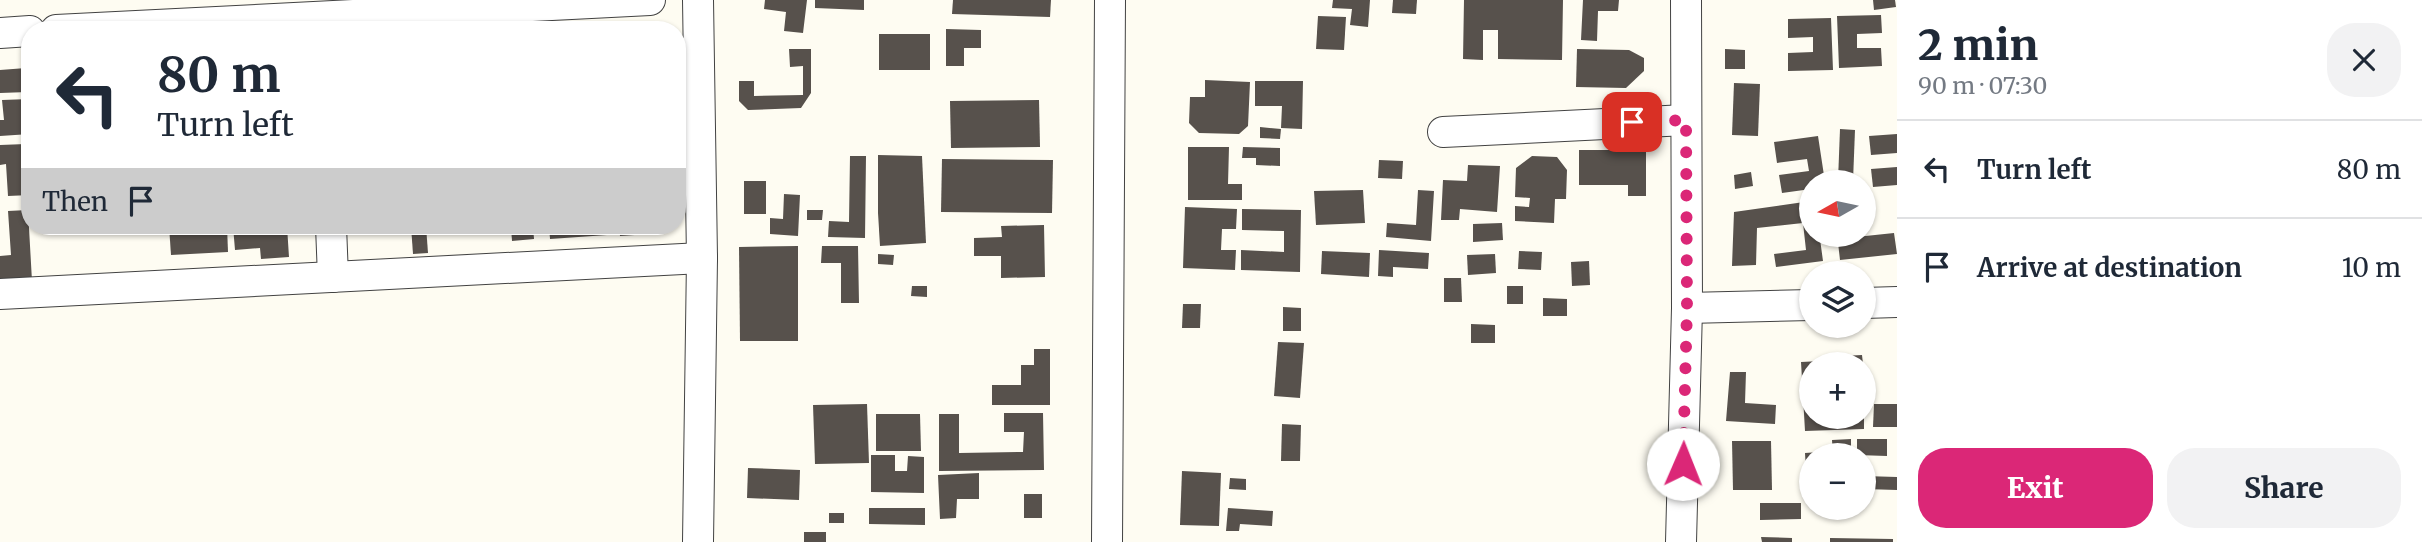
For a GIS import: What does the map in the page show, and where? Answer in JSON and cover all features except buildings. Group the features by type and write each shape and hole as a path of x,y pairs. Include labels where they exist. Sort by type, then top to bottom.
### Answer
{"street":[{"path":"353,21 650,0"},
{"path":"698,0 702,258 698,542"},
{"path":"1107,542 1110,0"},
{"path":"1681,542 1687,308 1686,0"},
{"path":"0,33 21,32"},
{"path":"1443,132 1686,120"},
{"path":"331,235 333,277"},
{"path":"0,294 702,258"},
{"path":"1876,303 1897,302"},
{"path":"1687,308 1799,304"}],"route":[{"path":"1632,122 1686,120 1687,308 1683,464"}]}
